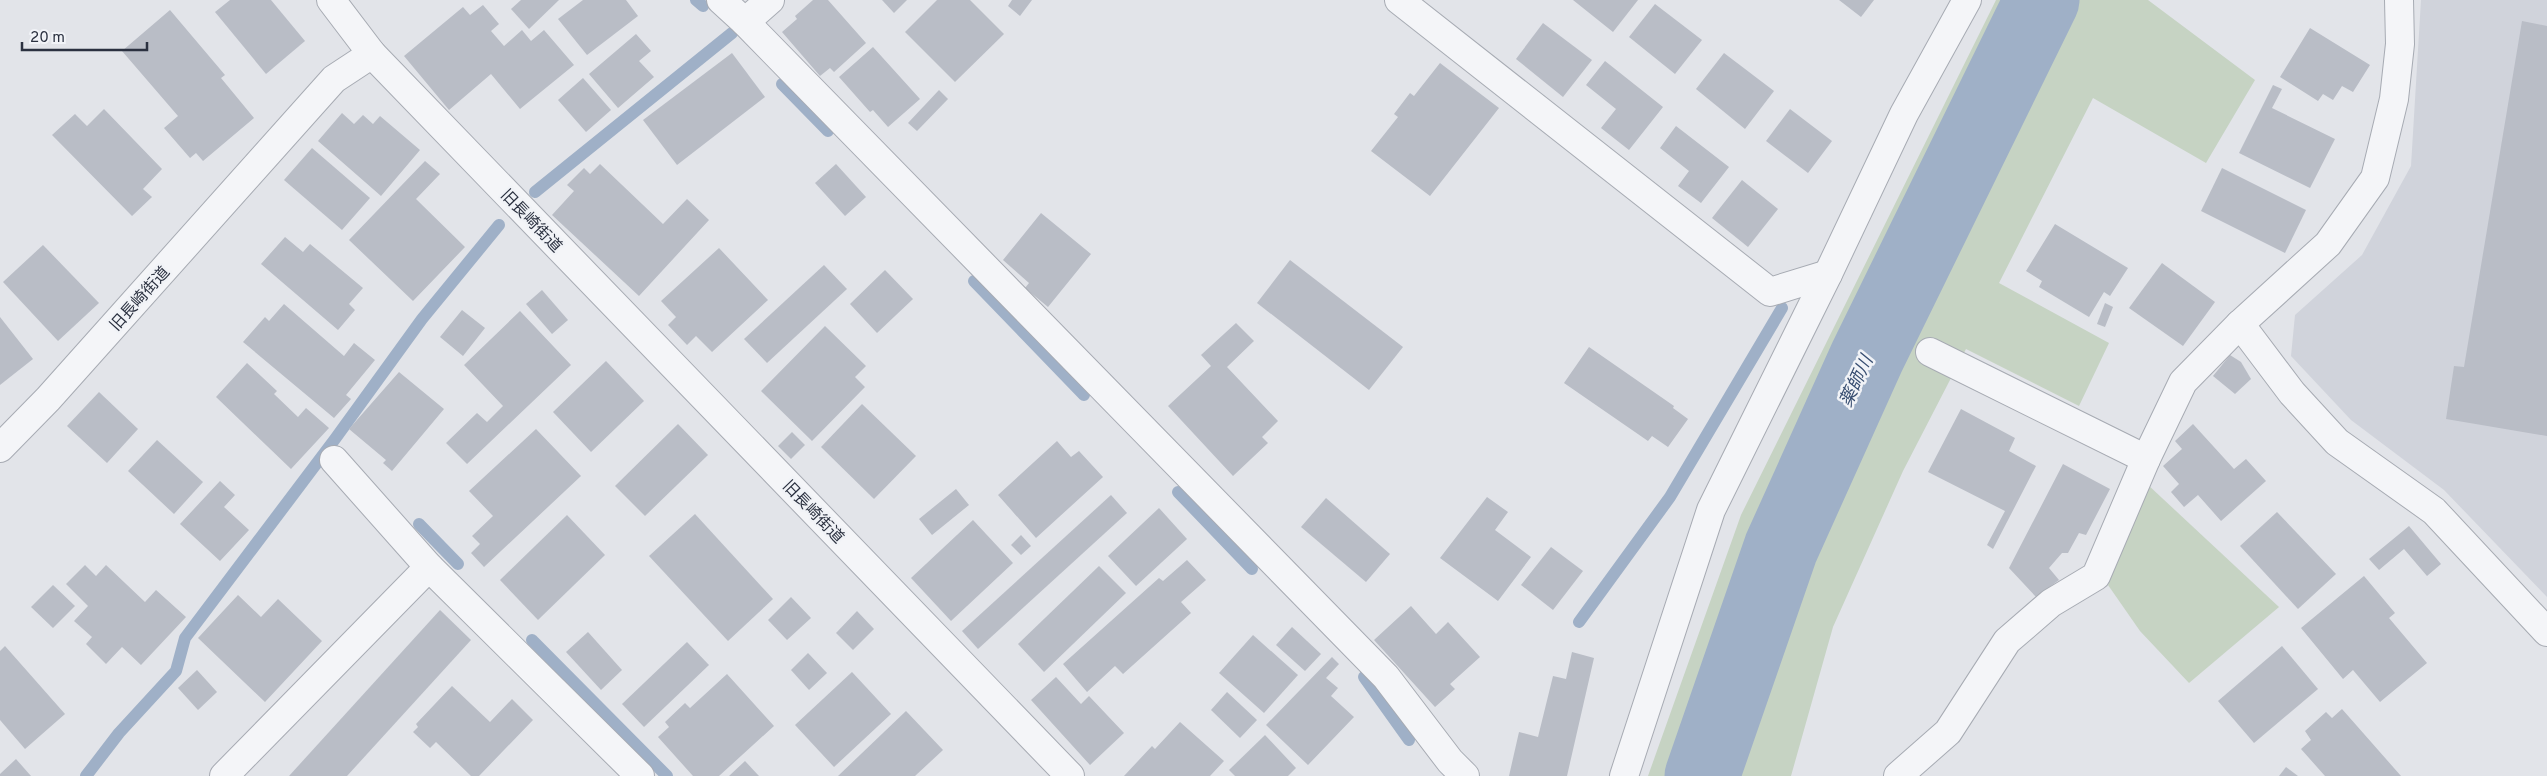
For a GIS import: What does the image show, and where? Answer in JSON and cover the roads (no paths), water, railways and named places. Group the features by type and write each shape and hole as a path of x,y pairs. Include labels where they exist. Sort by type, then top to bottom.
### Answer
{"street":[{"path":"331,0 372,54"},
{"path":"721,0 745,22 1386,677 1450,761 1465,776"},
{"path":"745,22 770,0"},
{"path":"1400,0 1770,292 1828,274"},
{"path":"1624,776 1711,510 1828,274 1904,114 1967,0"},
{"path":"1898,776 1948,732 2007,641 2051,603 2096,576 2146,459 2183,382 2240,324 2328,244 2375,178 2394,99 2400,44 2399,0"},
{"name":"旧長崎街道","path":"0,448 48,399 334,79 372,54 1070,776"},
{"path":"2240,324 2292,393 2337,442 2434,511 2547,632"},
{"path":"1930,352 2146,459"},
{"path":"334,460 429,567 640,776"},
{"path":"224,776 429,567"}],"waterway":[{"path":"696,0 703,6"},
{"name":"薬師川","path":"1702,776 1781,548 1867,357 2042,0"},
{"path":"535,192 732,33"},
{"path":"782,84 828,131"},
{"path":"86,776 119,733 176,671 185,638 335,439 422,319 499,225"},
{"path":"974,281 1084,395"},
{"path":"1579,622 1670,497 1782,308"},
{"path":"1178,492 1252,569"},
{"path":"419,524 458,564"},
{"path":"532,640 667,776"},
{"path":"1364,677 1409,740"}]}
